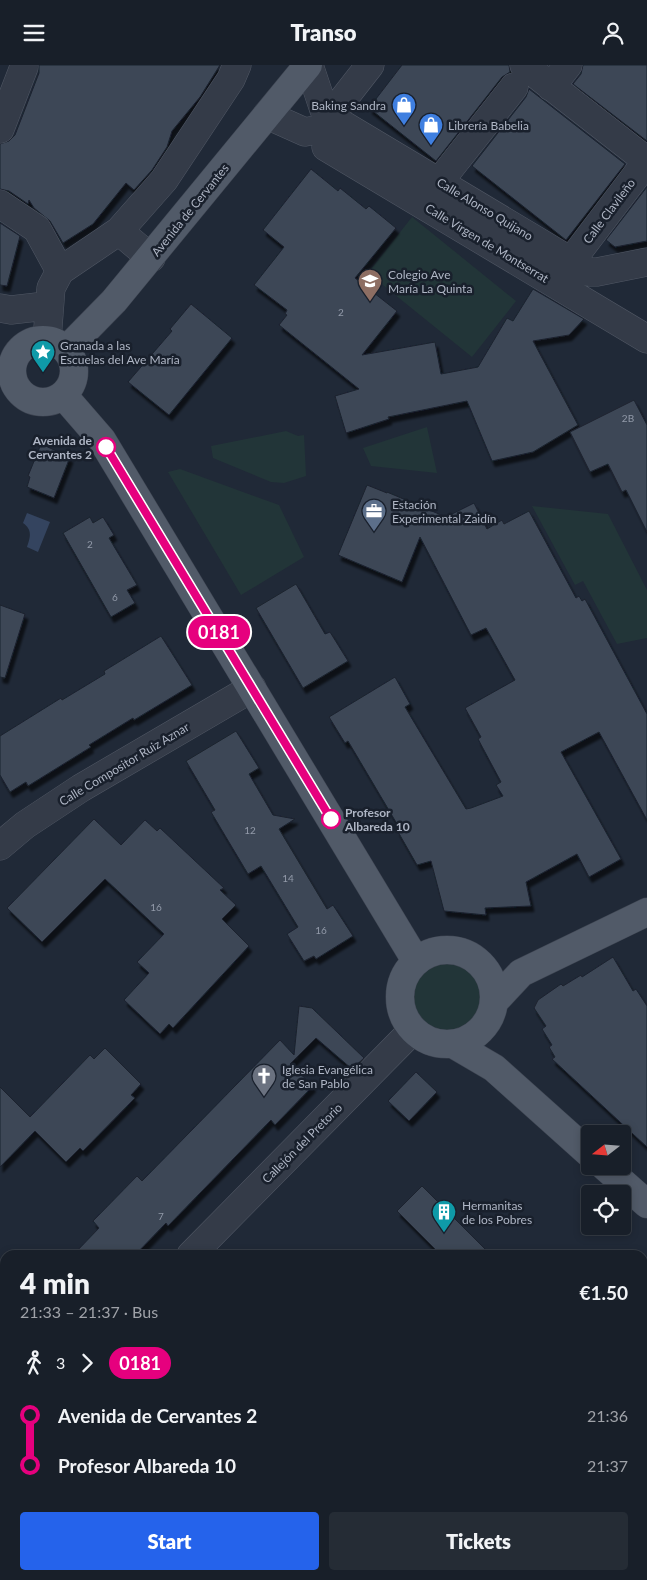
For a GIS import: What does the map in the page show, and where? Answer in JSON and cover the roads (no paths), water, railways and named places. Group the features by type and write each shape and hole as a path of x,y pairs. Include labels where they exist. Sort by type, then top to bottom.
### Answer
{"main road":[{"name":"Avenida de Cervantes","path":"57,345 114,301 308,65"},
{"path":"30,343 57,345 71,357 74,373 73,381 63,395 49,402 41,403 25,397 18,390 6,370 23,347 30,343"},
{"path":"63,395 102,440 416,961"},
{"path":"494,1068 498,1035 492,1009 492,985 483,967 474,959 462,953 446,950 433,952 416,961 403,980 400,994 406,1020 413,1030 424,1038 438,1044 452,1044 468,1040 483,1028 492,1009 521,973 647,912"},
{"path":"483,967 521,973"},
{"path":"452,1044 494,1068 581,1146"},
{"path":"614,1175 647,1204"}],"street":[{"path":"57,345 51,288 60,271 119,231 164,181 231,79 237,65"},
{"path":"308,65 324,110 330,117"},
{"path":"267,115 305,132 320,129 370,65"},
{"path":"551,87 568,65"},
{"path":"0,129 24,67"},
{"path":"439,182 519,76 551,87 647,161"},
{"name":"Calle Alonso Quijano","path":"330,117 589,272 647,262"},
{"name":"Calle Virgen de Montserrat","path":"326,147 647,339"},
{"name":"Calle Clavileño","path":"571,261 647,161"},
{"path":"0,204 37,229 60,271"},
{"path":"119,231 151,258"},
{"path":"0,308 11,310 37,307"},
{"name":"Calle Compositor Ruiz Aznar","path":"0,845 25,825 81,787 252,688"},
{"name":"Callejón del Pretorio","path":"196,1250 413,1030"}],"water":[{"path":"27,513 50,522 38,552 27,547 30,537 29,531 23,523"}],"place":[{"name":"Baking Sandra","path":"404,126"},
{"name":"Librería Babelia","path":"431,146"},
{"name":"Colegio Ave María La Quinta","path":"370,302"},
{"name":"Granada a las Escuelas del Ave María","path":"43,373"},
{"name":"Avenida de Cervantes 2","path":"106,447"},
{"name":"Estación Experimental Zaidín","path":"374,532"},
{"name":"Profesor Albareda 10","path":"331,819"},
{"name":"Iglesia Evangélica de San Pablo","path":"264,1097"},
{"name":"Hermanitas de los Pobres","path":"444,1233"}]}
